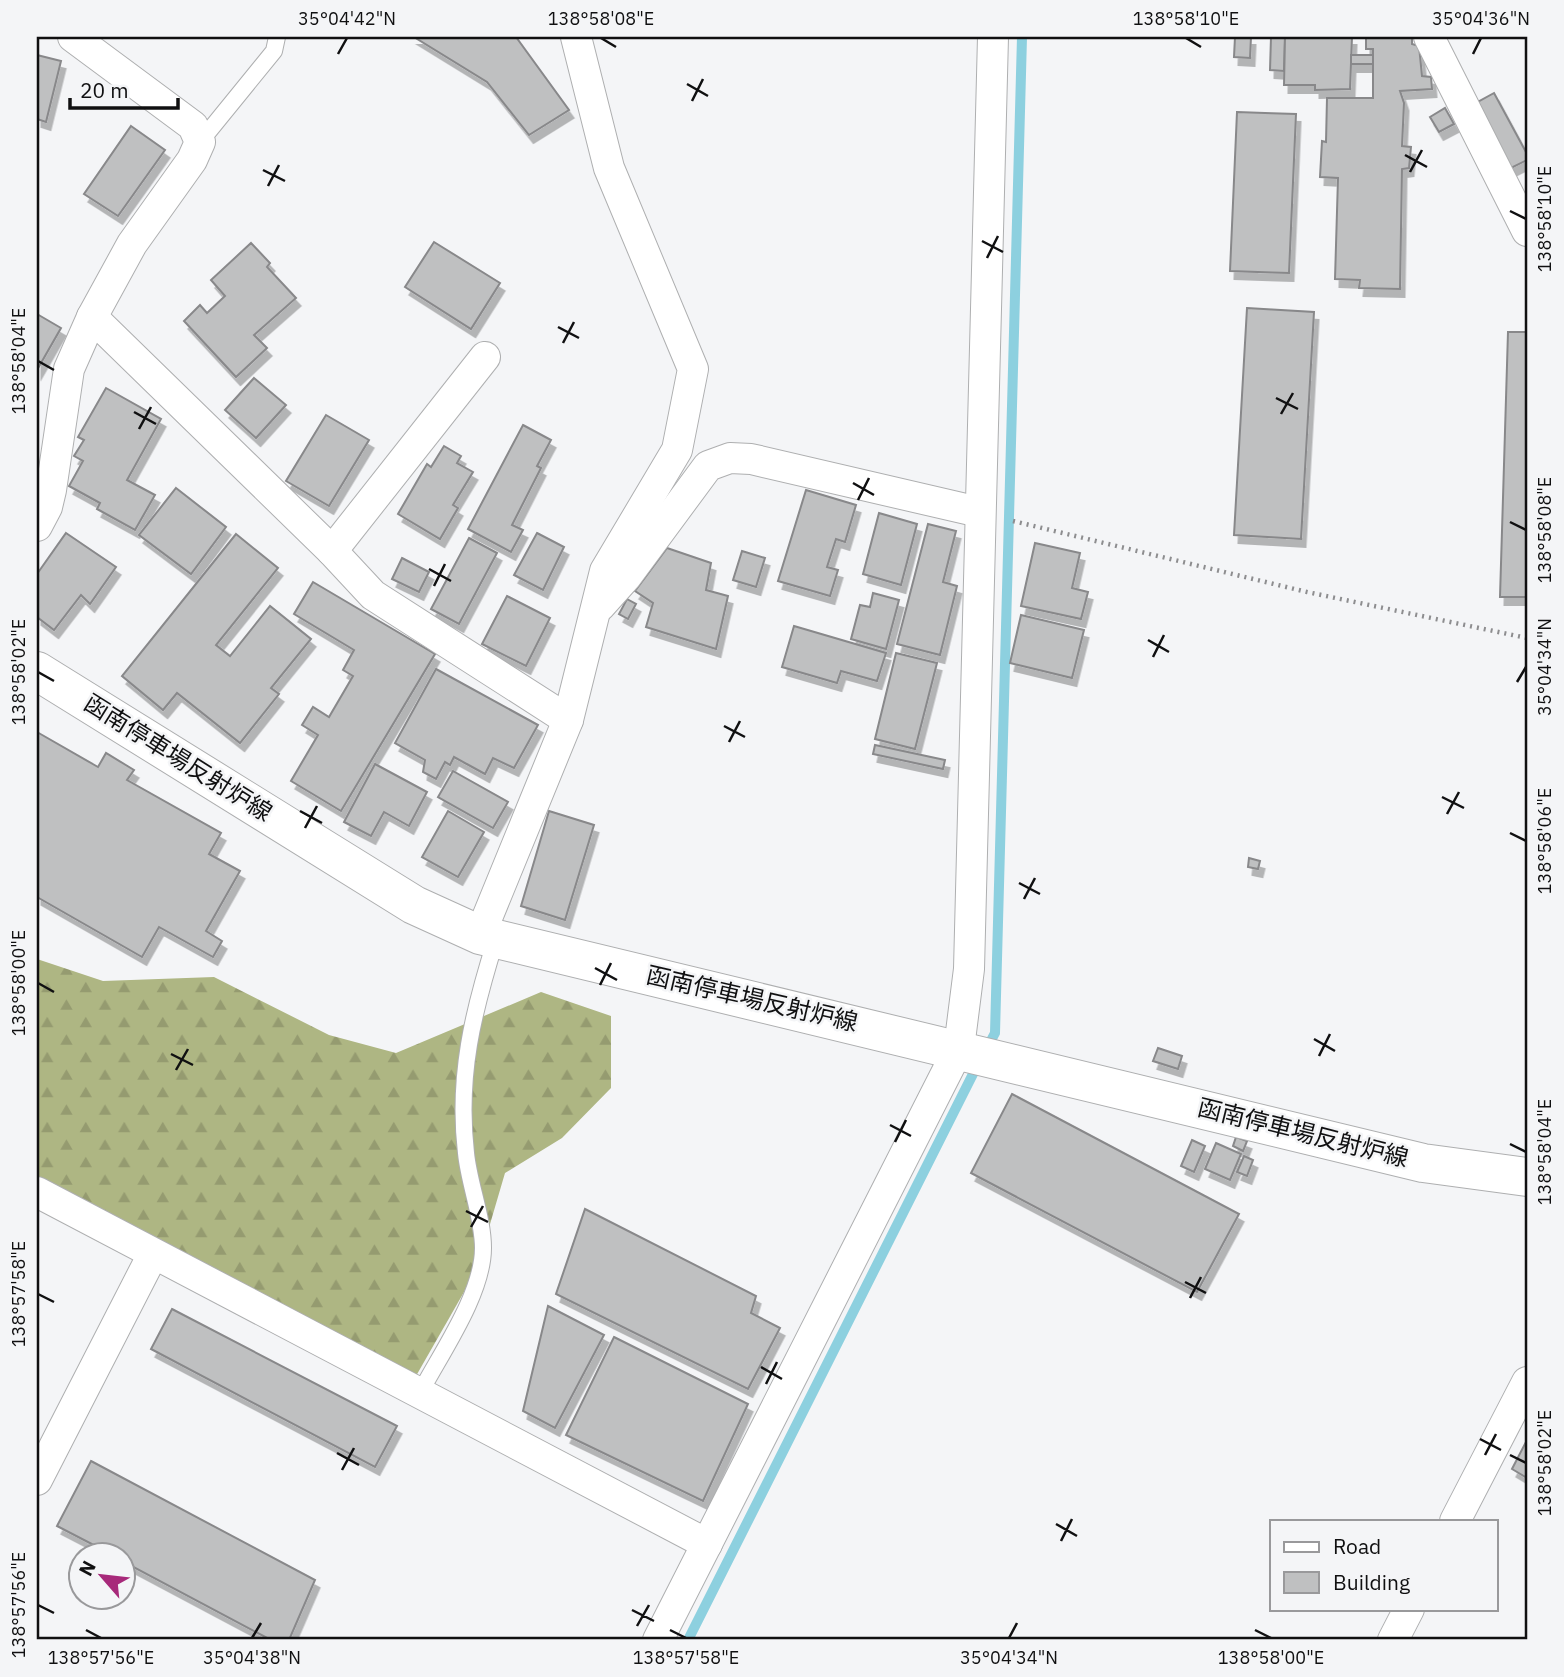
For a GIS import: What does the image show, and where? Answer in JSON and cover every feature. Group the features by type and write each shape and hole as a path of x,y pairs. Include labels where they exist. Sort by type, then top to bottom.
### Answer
{"main road":[{"name":"函南停車場反射炉線","path":"37,671 414,905 488,937 974,1052 1423,1163 1527,1177"}],"street":[{"path":"37,526 47,508 51,489 69,369 92,317 132,244 192,160 200,142 193,125 73,37"},
{"path":"488,937 568,720 605,571 677,450 693,369 609,168 576,37"},
{"path":"658,1640 707,1544 974,1052 970,969 979,512 993,37"},
{"path":"1429,37 1527,231"},
{"path":"92,317 332,551 373,595 568,720"},
{"path":"332,551 485,357"},
{"path":"597,610 626,577 708,466 730,458 751,459 979,512"},
{"path":"37,1192 707,1544"},
{"path":"37,1480 153,1254"},
{"path":"1456,1520 1527,1382"},
{"path":"1393,1640 1408,1610"}],"lane":[{"path":"200,142 274,51 277,37"},
{"path":"420,1393 475,1289 483,1248 466,1154 465,1061 488,937"}],"path":[{"path":"979,512 1205,569 1527,638"}],"green space":[{"path":"37,959 103,981 214,977 329,1035 396,1053 541,992 611,1016 611,1088 562,1138 505,1173 483,1248 464,1292 416,1376 37,1196"}],"building":[{"path":"414,37 516,37 569,110 529,135 487,82"},
{"path":"1235,37 1251,37 1250,58 1234,57"},
{"path":"1271,37 1285,37 1284,71 1270,70"},
{"path":"1285,37 1352,37 1350,89 1315,90 1315,85 1284,85"},
{"path":"1366,37 1412,37 1412,44 1419,46 1422,76 1431,77 1432,89 1400,91 1404,103 1402,146 1411,147 1409,168 1402,169 1400,289 1359,288 1360,280 1335,279 1338,178 1320,177 1322,141 1326,142 1327,98 1373,98 1373,49 1366,49"},
{"path":"37,55 61,61 46,122 37,119"},
{"path":"1351,55 1373,55 1373,64 1351,64"},
{"path":"1494,93 1527,154 1527,160 1511,168 1476,103"},
{"path":"1445,108 1454,124 1439,132 1430,117"},
{"path":"1237,112 1296,114 1289,273 1230,271"},
{"path":"131,126 165,150 118,216 84,194"},
{"path":"434,242 500,283 471,329 405,287"},
{"path":"251,243 270,263 267,267 296,298 254,335 267,348 236,377 184,321 200,305 207,313 225,296 211,280"},
{"path":"1247,308 1314,312 1301,539 1234,535"},
{"path":"37,314 61,328 37,370"},
{"path":"1508,332 1527,332 1527,597 1500,597"},
{"path":"254,378 286,405 256,438 225,410"},
{"path":"106,388 161,419 127,480 155,495 135,530 97,509 100,503 69,486 83,461 74,456 84,440 78,437"},
{"path":"326,415 369,440 329,506 286,481"},
{"path":"523,425 551,440 537,466 541,468 512,525 523,530 511,552 468,529"},
{"path":"444,446 461,456 457,463 473,472 453,505 458,508 440,539 398,514 427,464 431,467"},
{"path":"176,488 226,527 191,574 139,535"},
{"path":"806,490 856,505 845,542 836,539 827,567 838,570 830,596 778,581"},
{"path":"879,513 917,524 901,585 863,574"},
{"path":"928,524 956,531 943,582 957,586 940,655 897,644"},
{"path":"66,533 116,567 90,604 81,595 54,630 37,617 37,574"},
{"path":"537,533 564,547 543,590 514,575"},
{"path":"236,534 278,568 216,645 230,656 270,606 311,639 271,688 279,694 240,743 177,693 163,710 122,676"},
{"path":"469,538 497,553 459,624 431,609"},
{"path":"1035,543 1080,553 1072,588 1088,592 1081,619 1021,606"},
{"path":"667,548 711,563 706,590 728,596 716,649 646,627 653,603 635,591"},
{"path":"742,551 765,558 756,587 733,580"},
{"path":"402,558 429,572 419,592 392,579"},
{"path":"313,582 435,654 341,811 291,781 318,735 302,725 313,707 329,717 353,676 343,670 354,650 294,614"},
{"path":"873,593 899,600 886,649 851,639 860,605 870,607"},
{"path":"507,596 550,618 526,666 482,644"},
{"path":"627,599 636,604 628,619 619,614"},
{"path":"1021,615 1084,630 1072,678 1010,663"},
{"path":"794,626 886,653 877,681 841,671 837,683 782,667"},
{"path":"896,653 937,663 915,749 875,739"},
{"path":"436,669 538,725 514,768 493,758 485,774 454,757 450,765 445,762 436,779 423,772 425,760 395,743"},
{"path":"37,732 98,767 106,753 134,770 127,780 221,833 209,854 240,871 206,931 222,941 213,957 159,927 142,957 37,897"},
{"path":"875,745 945,760 943,769 873,754"},
{"path":"375,764 427,792 409,826 384,812 371,836 344,822"},
{"path":"453,771 508,802 493,828 438,797"},
{"path":"448,811 484,832 458,877 422,857"},
{"path":"549,811 594,825 565,920 521,906"},
{"path":"1249,858 1260,861 1258,869 1248,867"},
{"path":"1158,1048 1182,1056 1178,1069 1153,1061"},
{"path":"1012,1094 1239,1214 1197,1292 971,1173"},
{"path":"1236,1137 1247,1141 1243,1151 1233,1146"},
{"path":"1192,1140 1205,1146 1194,1172 1181,1166"},
{"path":"1216,1143 1241,1154 1230,1180 1205,1169"},
{"path":"1244,1156 1253,1160 1247,1176 1237,1172"},
{"path":"585,1209 756,1296 751,1313 780,1328 748,1389 556,1294"},
{"path":"548,1306 604,1335 555,1428 523,1411"},
{"path":"172,1309 397,1426 375,1467 151,1349"},
{"path":"614,1337 748,1404 703,1501 566,1435"},
{"path":"1527,1440 1527,1478 1512,1469"},
{"path":"91,1461 315,1580 289,1640 271,1640 136,1568 136,1540 84,1540 57,1526"}],"waterway":[{"path":"986,1050 995,1033 1022,37"},
{"path":"688,1640 978,1064"}]}
